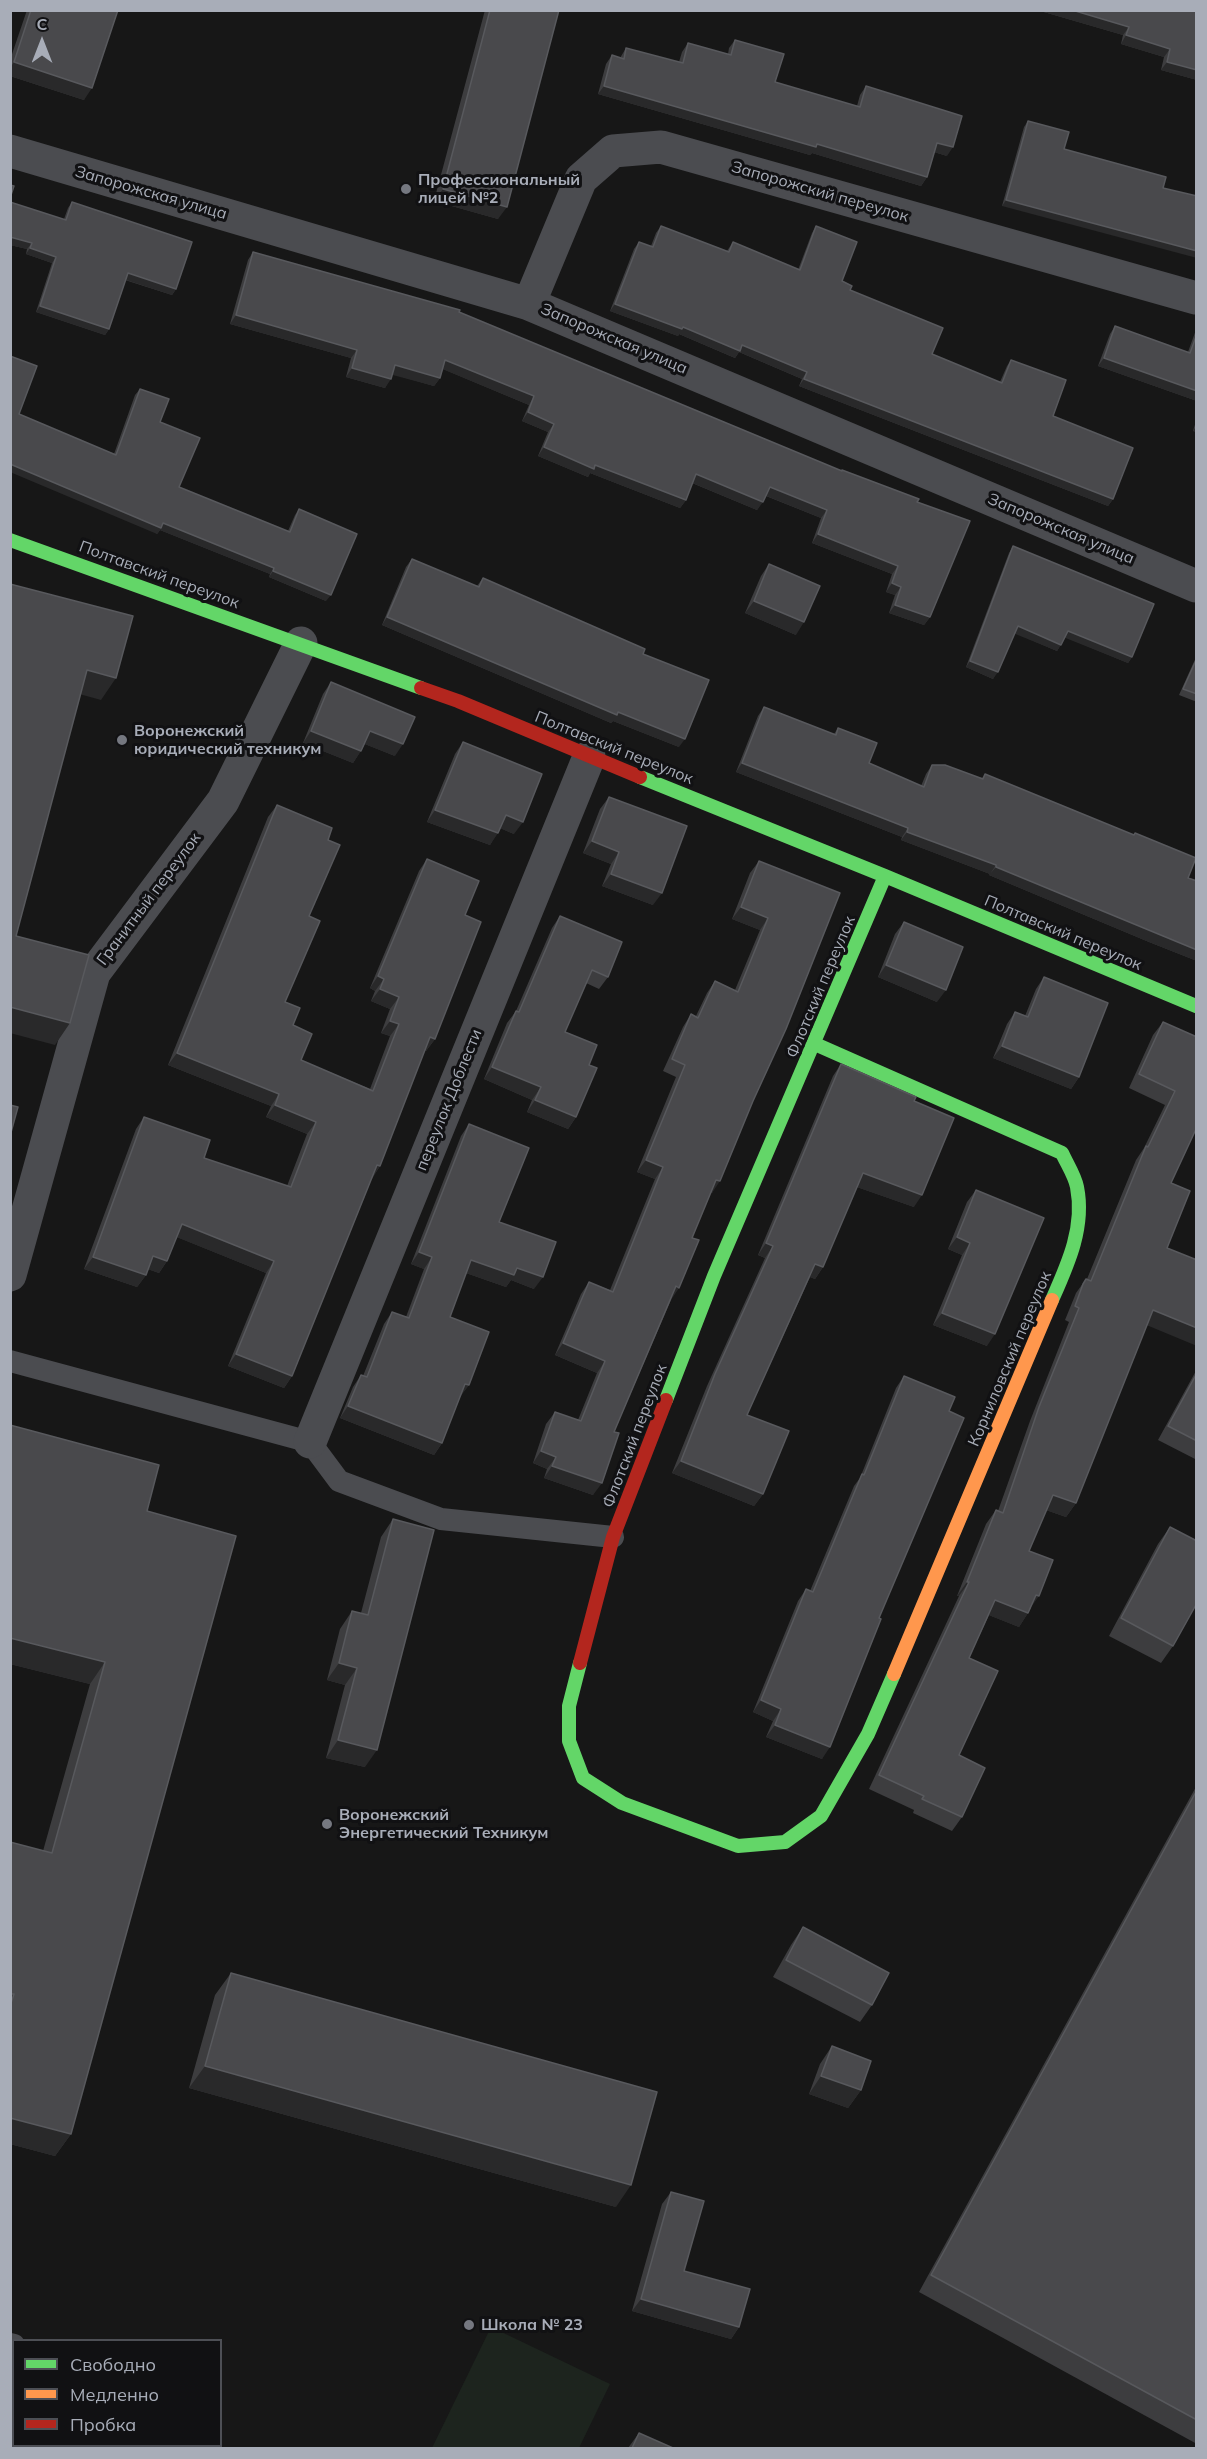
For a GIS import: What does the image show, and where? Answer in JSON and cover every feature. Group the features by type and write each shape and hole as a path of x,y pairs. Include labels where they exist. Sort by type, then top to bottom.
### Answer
{"street":[{"name":"Запорожский переулок","path":"529,304 580,179 613,151 661,147 1197,298"},
{"name":"Запорожская улица","path":"10,151 529,304 1197,586"},
{"name":"Полтавский переулок","path":"10,540 458,701 1197,1006"},
{"name":"Гранитный переулок","path":"10,1275 94,973 223,801 301,643"},
{"name":"переулок Доблести","path":"310,1442 589,757"},
{"name":"Флотский переулок","path":"821,1816 785,1842 738,1846 622,1803 583,1778 569,1741 569,1706 613,1537 714,1276 885,876"},
{"name":"Корниловский переулок","path":"815,1044 1062,1153 1077,1186 1079,1223 1069,1261 872,1723 821,1816"}],"lane":[{"path":"10,1361 310,1442 339,1481 441,1519 613,1537"}],"shaded area":[{"path":"491,2327 610,2384 579,2448 432,2448"}],"building":[{"path":"31,10 118,10 92,88 14,62"},
{"path":"490,10 559,10 507,207 443,189"},
{"path":"1072,10 1197,10 1197,70 1167,62 1170,49 1126,35 1129,27"},
{"path":"735,40 784,54 775,82 860,107 866,86 962,116 953,147 937,143 927,177 817,144 816,147 604,86 612,55 624,59 626,48 683,63 688,43 731,55"},
{"path":"1028,121 1069,132 1064,149 1166,177 1163,188 1197,196 1197,251 1006,200"},
{"path":"10,185 14,186 10,198"},
{"path":"10,202 66,220 72,202 192,242 176,289 128,273 109,329 40,306 56,257 30,248 32,243 10,237"},
{"path":"661,226 729,252 733,242 800,270 816,226 857,242 842,281 852,286 850,290 943,328 932,354 1002,383 1011,360 1066,380 1053,416 1133,448 1113,499 804,379 807,372 742,345 740,351 683,327 682,329 615,304 639,242 653,247"},
{"path":"253,252 460,310 459,312 842,471 919,499 917,502 970,521 930,617 895,605 901,587 892,583 898,566 818,534 827,510 770,487 763,502 696,474 686,500 595,465 594,469 544,447 554,424 528,412 534,396 445,360 440,378 395,365 391,379 352,368 357,350 236,315"},
{"path":"1115,326 1190,353 1197,334 1197,391 1104,358"},
{"path":"10,356 37,366 19,414 116,455 140,389 169,399 160,422 200,438 179,487 290,532 299,509 357,534 331,595 273,571 274,568 163,523 161,528 10,464"},
{"path":"1013,546 1154,604 1132,657 1068,631 1061,645 1018,626 998,672 970,661"},
{"path":"412,559 479,587 483,578 645,649 643,654 709,680 685,739 618,712 617,715 387,617"},
{"path":"769,564 820,586 804,622 754,601"},
{"path":"10,584 133,616 116,678 87,670 16,936 89,955 70,1023 10,1007"},
{"path":"1197,658 1197,694 1183,689"},
{"path":"331,682 415,717 403,744 370,731 361,751 311,731"},
{"path":"764,707 836,735 838,728 877,743 869,763 924,787 932,765 945,765 983,779 985,774 1196,858 1188,878 1197,881 1197,950 996,867 996,865 907,832 908,828 742,763"},
{"path":"463,742 542,774 523,822 506,815 498,833 435,810"},
{"path":"609,797 687,826 662,893 611,874 619,852 592,841"},
{"path":"277,805 332,828 328,840 340,845 309,916 320,921 285,1002 300,1008 293,1025 312,1034 301,1060 373,1091 399,1024 390,1021 399,997 380,989 384,979 378,976 427,859 479,881 465,915 481,922 435,1039 430,1037 380,1166 377,1165 292,1376 236,1354 274,1261 182,1224 167,1261 153,1256 146,1275 93,1257 144,1117 210,1140 204,1158 291,1187 316,1122 275,1105 279,1094 177,1053"},
{"path":"759,861 840,893 786,1029 720,1181 716,1180 692,1238 699,1240 679,1288 676,1286 614,1432 619,1433 602,1483 552,1466 556,1457 541,1451 555,1412 581,1421 605,1361 563,1343 589,1282 613,1292 663,1167 646,1160 685,1065 672,1059 691,1014 698,1018 715,981 738,992 768,918 741,907"},
{"path":"560,916 622,942 608,977 592,970 565,1032 597,1045 589,1065 597,1068 576,1117 535,1100 541,1087 492,1067 516,1011 519,1012"},
{"path":"904,922 963,947 946,990 886,965"},
{"path":"1044,977 1108,1003 1079,1077 1002,1046 1015,1012 1028,1017"},
{"path":"1163,1022 1197,1037 1197,1127 1171,1183 1190,1191 1167,1248 1197,1260 1197,1328 1153,1310 1076,1503 1053,1495 1029,1551 1053,1560 1039,1596 1036,1595 1028,1613 995,1600 969,1658 998,1671 959,1755 985,1768 962,1817 922,1799 924,1796 879,1775 969,1582 967,1582 996,1510 1003,1513 1039,1407 1079,1308 1075,1306 1083,1284 1086,1279 1091,1281 1146,1146 1148,1147 1175,1091 1139,1074"},
{"path":"841,1064 916,1097 914,1101 954,1118 922,1195 863,1173 823,1267 815,1264 747,1415 789,1431 763,1494 681,1461 715,1374 773,1246 766,1243"},
{"path":"10,1105 18,1107 10,1136"},
{"path":"469,1124 529,1148 499,1222 556,1242 543,1277 517,1268 514,1275 471,1260 450,1317 489,1332 469,1385 465,1384 442,1443 348,1406 361,1375 367,1377 392,1312 409,1318 432,1257 419,1252"},
{"path":"976,1190 1044,1218 995,1334 942,1313 970,1243 957,1237"},
{"path":"1197,1373 1197,1441 1168,1426"},
{"path":"904,1376 955,1397 949,1411 964,1418 879,1618 881,1619 830,1747 775,1725 781,1709 761,1700 806,1589 813,1592"},
{"path":"10,1425 159,1465 147,1511 236,1536 71,2134 10,2118 10,2006 14,1994 10,1994 10,1842 52,1853 105,1662 10,1638"},
{"path":"393,1519 434,1530 377,1750 338,1740 357,1668 339,1663 352,1611 368,1615"},
{"path":"1170,1527 1197,1541 1197,1603 1173,1646 1121,1618"},
{"path":"1197,1790 1197,2420 931,2275"},
{"path":"803,1927 889,1973 872,2005 786,1960"},
{"path":"231,1973 657,2092 631,2185 205,2066"},
{"path":"832,2046 871,2061 861,2090 821,2076"},
{"path":"671,2192 704,2201 684,2271 750,2289 739,2327 641,2299"},
{"path":"639,2433 673,2448 632,2448"}],"traffic: fast":[{"path":"10,540 421,688"},
{"path":"640,777 1196,1006"},
{"path":"666,1400 714,1276 885,876"},
{"path":"815,1044 1062,1153 1076,1183 1079,1216 1074,1245 1052,1300"},
{"path":"580,1663 569,1706 569,1741 583,1778 622,1803 738,1846 785,1842 821,1816 868,1734 894,1674"}],"traffic: slow":[{"path":"894,1674 1052,1300"}],"traffic: jam":[{"path":"421,688 458,701 640,777"},
{"path":"580,1663 613,1537 666,1400"}],"place":[{"name":"Профессиональный лицей №2","path":"406,189"},
{"name":"Воронежский юридический техникум","path":"122,740"},
{"name":"Воронежский Энергетический Техникум","path":"327,1824"},
{"name":"Школа № 23","path":"469,2325"}]}
